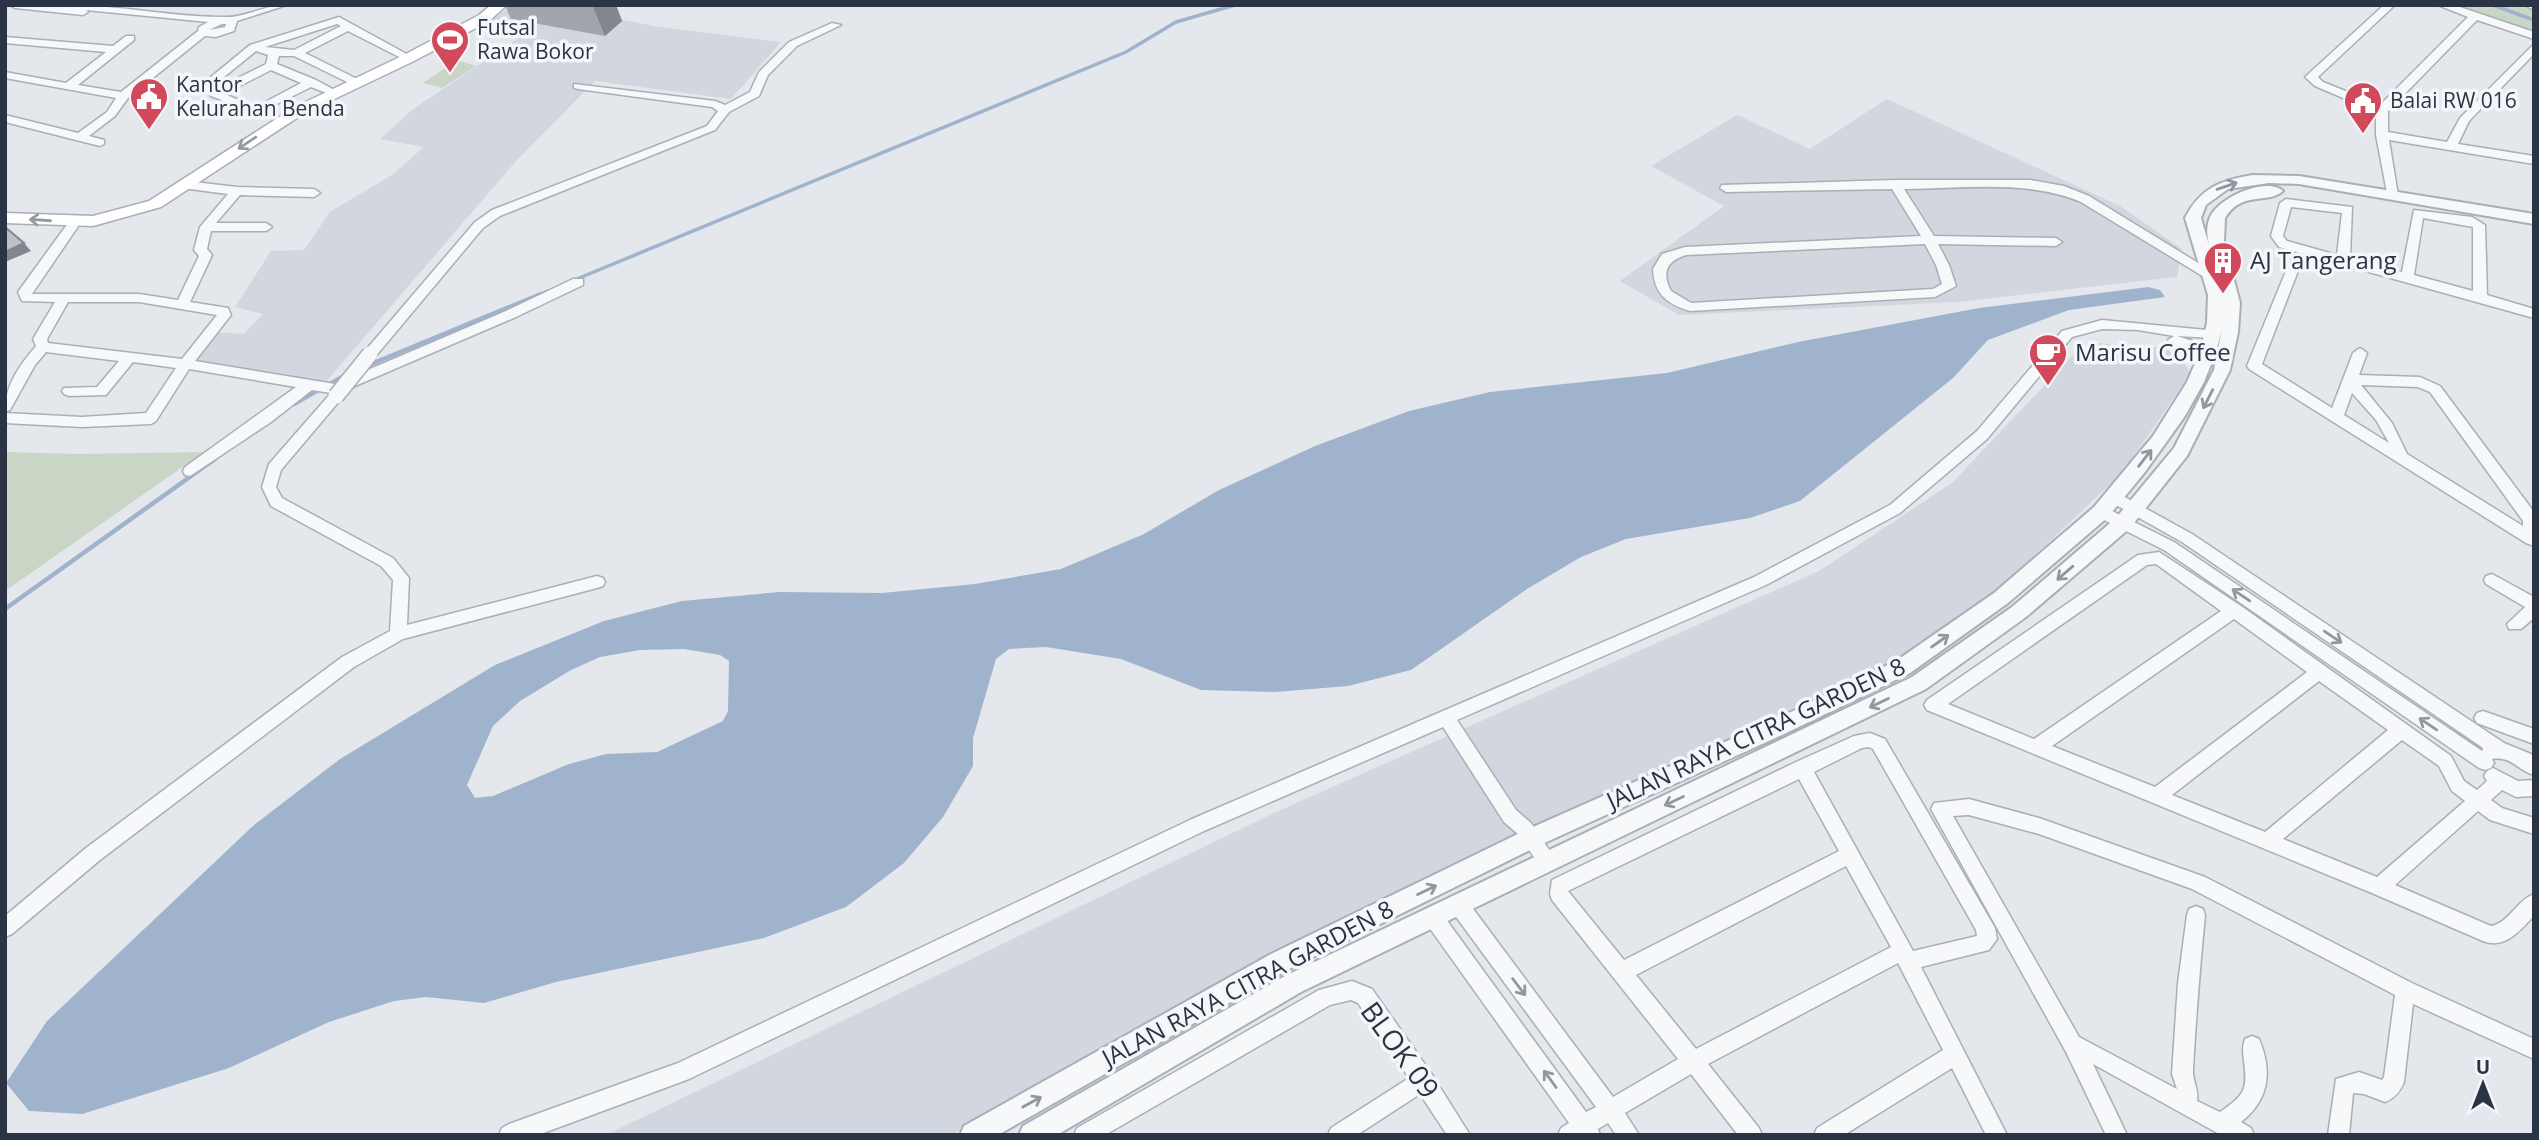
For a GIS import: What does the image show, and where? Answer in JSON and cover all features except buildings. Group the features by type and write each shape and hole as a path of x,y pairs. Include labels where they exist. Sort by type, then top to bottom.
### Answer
{"main road":[{"path":"5,218 75,222 131,212 155,204 271,128 355,82 409,58 484,18 495,6"}],"street":[{"path":"15,5 205,29 226,27"},
{"path":"72,5 226,27 251,46 274,53 296,53 355,82"},
{"path":"205,29 215,34 282,5"},
{"path":"339,5 343,13 343,24"},
{"path":"2382,110 2319,84 2311,77 2390,5"},
{"path":"2444,5 2534,36"},
{"path":"2392,195 2382,135 2382,110 2475,16"},
{"path":"296,53 343,24"},
{"path":"312,82 257,111 215,94 206,84 251,46 343,24 409,58"},
{"path":"190,471 267,418 323,388 370,355 479,225 496,214 711,128 721,118 724,110 755,94 759,83 775,75 784,63 783,56 802,38 836,25"},
{"path":"80,137 115,111 121,105 123,96 205,29"},
{"path":"70,85 130,38"},
{"path":"8,42 114,49"},
{"path":"2451,146 2464,120 2534,47"},
{"path":"271,66 274,53"},
{"path":"215,94 271,66 334,93"},
{"path":"5,75 123,96"},
{"path":"578,86 715,104 724,110"},
{"path":"5,118 100,142"},
{"path":"2382,135 2531,156"},
{"name":"JALAN RAYA CITRA GARDEN 8","path":"973,1135 1279,962 1529,834 1777,728 1903,667 2001,598 2108,504 2167,429 2216,346 2232,308 2196,236 2193,218 2196,207 2210,192 2233,182 2271,178 2343,188"},
{"path":"1726,188 2007,182 2060,189 2113,214 2220,281"},
{"path":"1895,184 1929,240 1949,279 1949,286 1935,293 1690,307 1668,299 1659,283 1659,269 1667,257 1685,251 1929,240 2056,242"},
{"path":"186,185 237,191 314,193"},
{"path":"2343,188 2534,219"},
{"name":"JALAN RAYA CITRA GARDEN 8","path":"2220,281 2215,225 2225,204 2262,191 2343,188"},
{"path":"183,303 206,256 200,250 206,226 237,191"},
{"path":"2343,261 2348,210 2286,203 2277,236 2279,240 2343,261 2534,314"},
{"path":"2407,278 2418,213 2477,222 2480,297"},
{"path":"5,418 82,422 146,420 151,417 185,364 225,313 183,303 139,299 27,298 25,292 75,222"},
{"path":"206,226 266,227"},
{"path":"2292,271 2254,366 2533,539"},
{"path":"43,347 131,356 336,389 446,344 578,282"},
{"path":"43,347 40,339 64,298"},
{"path":"509,1135 540,1129 682,1072 1198,825 1759,581 1895,509 1982,435 2060,344 2102,331 2126,332 2216,346"},
{"name":"JALAN RAYA CITRA GARDEN 8","path":"1032,1135 1293,984 1919,683 2019,612 2129,516 2181,451 2222,370 2216,346"},
{"path":"5,407 17,383 43,347"},
{"path":"2336,417 2360,353"},
{"path":"69,391 101,392 131,356"},
{"path":"2350,381 2364,394 2397,444 2401,457"},
{"path":"2350,381 2420,382 2435,389 2531,520 2533,539"},
{"path":"323,388 274,468 269,487 276,502 387,562 401,578 398,634"},
{"path":"2108,504 2485,763 2500,781 2531,791"},
{"path":"2129,516 2187,538 2498,749 2530,759"},
{"path":"2534,826 2496,814 2458,786 2445,761 2164,559 2149,557 1933,705 2268,841 2490,935 2504,933 2534,903"},
{"path":"2492,580 2534,607 2515,624"},
{"path":"5,928 93,854 348,662 398,634 597,582"},
{"path":"2036,747 2235,610"},
{"path":"2157,796 2320,671"},
{"path":"1445,716 1510,816 1529,834 1547,860"},
{"path":"2483,718 2495,726 2534,737"},
{"path":"2268,841 2402,729"},
{"path":"1433,917 1580,1131 1610,1109 1692,1062 1905,956 1982,944 1987,939 1985,928 1879,744 1870,740 1860,741 1559,886 1559,894 1692,1062 1752,1135"},
{"path":"2485,763 2487,753 2498,749"},
{"path":"1802,767 1851,854 1997,1135"},
{"path":"2379,887 2500,781"},
{"path":"2117,1135 2073,1045 1940,809 1969,807 2039,826 2198,883 2404,990 2534,1049"},
{"path":"1621,972 1851,854"},
{"path":"1458,904 1629,1135"},
{"path":"2186,1106 2188,1092 2182,1074 2196,915"},
{"path":"1465,961 1491,948"},
{"name":"BLOK 09","path":"1084,1135 1326,997 1352,990 1365,996 1460,1135"},
{"path":"2338,1135 2343,1086 2347,1083 2366,1083 2385,1092 2394,1083 2404,990"},
{"path":"2073,1045 2084,1048 2186,1106 2244,1135"},
{"path":"2222,1123 2252,1101 2255,1095 2257,1088 2252,1046"},
{"path":"1115,1055 1130,1078"},
{"path":"1824,1135 1954,1055"},
{"path":"1338,1135 1424,1080"}],"shaded area":[{"path":"513,5 543,5 660,27 781,42 731,99 595,81 516,161 325,383 182,365 214,332 244,334 263,314 235,307 271,251 304,250 330,212 392,175 424,147 380,139 412,110 526,33 484,25"},
{"path":"1887,99 2120,206 2182,249 2177,277 1958,302 1679,315 1620,281 1724,206 1651,166 1737,115 1810,149"},
{"path":"2096,343 2164,348 2182,359 2190,374 2123,472 2009,580 1896,660 1313,933 952,1135 606,1135 1274,813 1819,571 1952,483 2075,353"}],"green space":[{"path":"2453,5 2520,5 2534,10 2534,33"},
{"name":"Futsal Rawa Bokor","path":"457,60 476,66 442,88 423,83"},
{"path":"5,452 76,454 204,452 5,591"}],"water":[{"path":"2148,287 2160,290 2165,297 2069,310 1988,340 1953,378 1800,501 1750,518 1626,539 1581,557 1527,589 1411,670 1348,686 1275,692 1201,690 1121,659 1046,647 1009,649 996,659 973,738 973,766 943,817 904,863 846,907 764,938 556,982 484,1003 426,997 394,1001 329,1022 229,1068 82,1114 29,1111 6,1083 47,1021 254,825 340,759 495,665 604,621 682,601 779,592 882,593 975,584 1061,569 1144,534 1219,490 1315,446 1409,411 1490,392 1667,373 1798,342 1979,308","holes":["684,649 720,655 729,661 728,711 723,721 657,752 606,754 569,764 493,796 475,798 467,785 493,726 520,701 571,670 600,657 640,650"]}],"waterway":[{"path":"572,281 1126,52 1176,22 1235,5"},
{"path":"2493,5 2534,20"},
{"path":"536,296 548,291"},
{"path":"369,365 541,294"},
{"path":"328,385 344,376"},
{"path":"294,404 320,389"},
{"path":"5,609 215,459"}],"place":[{"name":"Futsal Rawa Bokor","path":"450,74"},
{"name":"Kantor Kelurahan Benda","path":"149,131"},
{"name":"Balai RW 016","path":"2363,135"},
{"name":"AJ Tangerang","path":"2223,295"},
{"name":"Marisu Coffee","path":"2048,387"}]}
